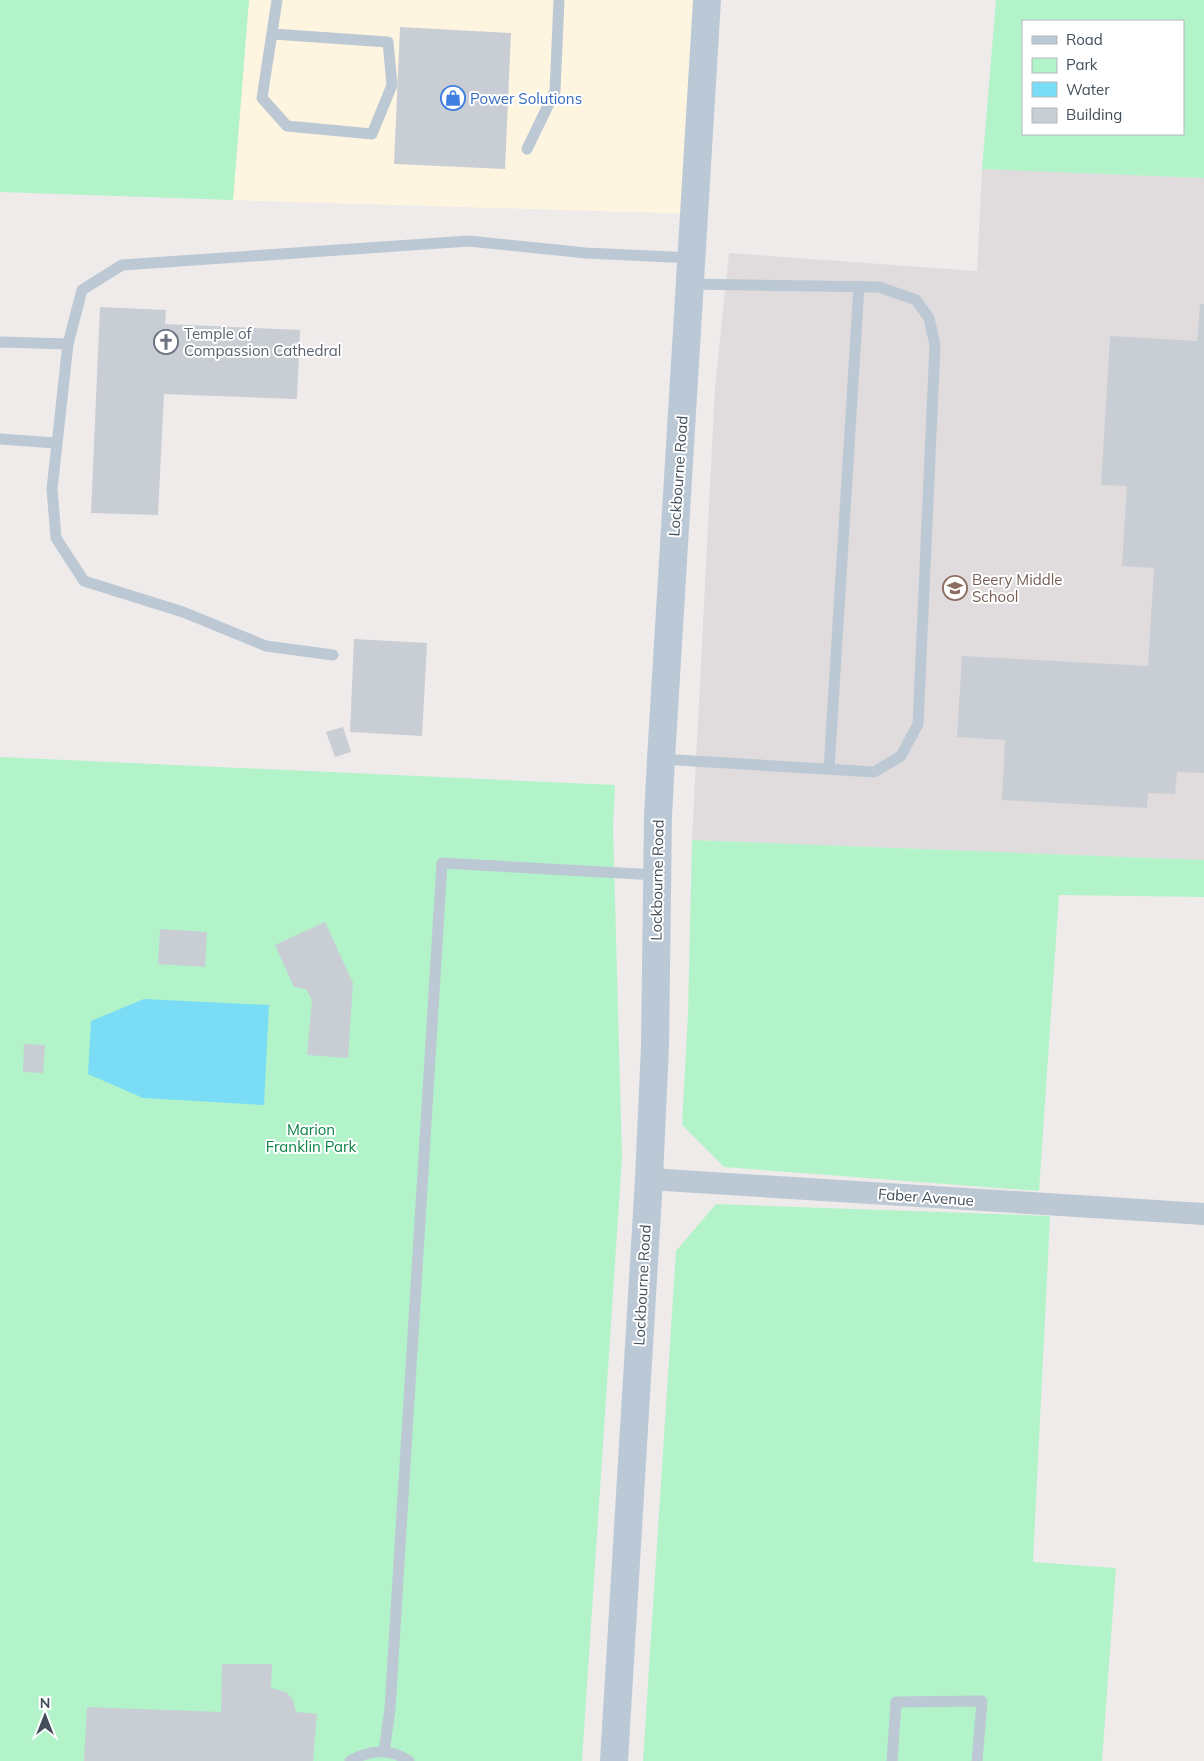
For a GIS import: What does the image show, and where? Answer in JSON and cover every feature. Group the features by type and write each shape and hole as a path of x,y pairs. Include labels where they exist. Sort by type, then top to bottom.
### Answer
{"main road":[{"name":"Lockbourne Road","path":"614,1761 649,1179 655,1046 657,875 661,758 707,0"}],"street":[{"name":"Faber Avenue","path":"649,1179 1204,1214"}],"lane":[{"path":"273,34 388,42 392,85 372,134 287,126 262,98 277,0"},
{"path":"527,149 555,90 559,0"},
{"path":"333,655 266,646 183,612 84,581 56,538 52,489 55,443 68,344 82,290 122,265 469,241 586,253 691,271 879,287 916,300 929,318 935,345 918,724 901,756 874,772 661,758"},
{"path":"829,769 859,286"},
{"path":"0,342 68,344"},
{"path":"0,440 55,443"},
{"path":"384,1752 390,1709 442,863 657,875"},
{"path":"892,1761 896,1702 982,1701 977,1761"},
{"path":"350,1761 372,1752 384,1752 409,1761"}],"shaded area":[{"path":"249,0 705,0 696,214 233,200"},
{"name":"Beery Middle School","path":"982,169 1204,178 1204,860 692,840 715,388 729,253 977,271"}],"green space":[{"path":"0,0 249,0 233,200 0,192"},
{"path":"996,0 1204,0 1204,178 982,169"},
{"name":"Marion Franklin Park","path":"0,757 615,785 613,827 622,1157 582,1761 0,1761"},
{"path":"692,840 1204,860 1204,897 1059,895 1039,1191 724,1167 682,1125 688,1014"},
{"path":"716,1204 1050,1216 1033,1562 1116,1568 1102,1761 643,1761 676,1251"}],"water":[{"path":"144,999 269,1005 264,1105 143,1098 88,1074 91,1021"}],"building":[{"name":"Power Solutions","path":"400,27 511,33 505,169 394,164"},
{"path":"1200,304 1204,304 1204,773 1177,772 1175,794 1148,793 1147,808 1002,800 1005,740 957,737 962,656 1148,666 1154,568 1122,566 1127,486 1101,485 1110,336 1197,341"},
{"path":"100,307 166,310 165,324 300,330 297,399 164,394 158,515 91,513"},
{"path":"354,639 427,643 422,736 350,732"},
{"path":"343,727 351,752 335,757 326,732"},
{"path":"325,922 353,983 348,1058 307,1055 312,1000 306,989 294,987 275,945"},
{"path":"160,929 207,932 205,967 158,964"},
{"path":"24,1044 45,1045 43,1073 23,1072"},
{"path":"222,1664 272,1664 271,1688 286,1692 293,1700 296,1712 317,1714 313,1761 84,1761 87,1707 221,1712"}],"place":[{"name":"Power Solutions","path":"453,98"},
{"name":"Temple of Compassion Cathedral","path":"166,342"},
{"name":"Beery Middle School","path":"955,588"}]}
